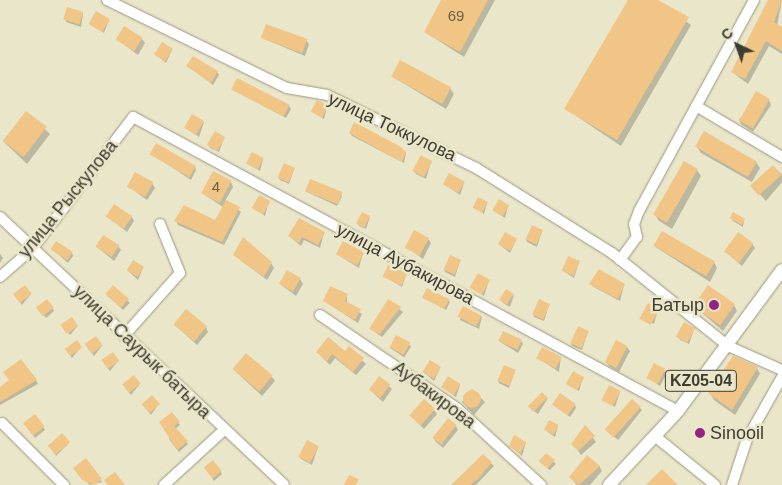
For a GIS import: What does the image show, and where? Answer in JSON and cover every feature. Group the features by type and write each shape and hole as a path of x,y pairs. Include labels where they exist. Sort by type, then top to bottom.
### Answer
{"main road":[{"name":"KZ05-04","path":"609,485 656,437 678,411 728,346 782,270"}],"street":[{"name":"улица Токкулова","path":"107,0 287,88 327,95 476,168 612,253 728,346 782,370"},
{"path":"620,260 637,237 634,224 639,211 754,0"},
{"path":"696,106 782,157"},
{"name":"улица Рыскулова","path":"0,277 33,248 132,117"},
{"name":"улица Аубакирова","path":"132,117 678,411"},
{"name":"улица Саурык батыра","path":"0,218 284,485"},
{"path":"124,336 180,272 160,224"},
{"name":"Аубакирова","path":"320,315 457,408 540,485"},
{"path":"732,485 748,439 782,377"},
{"path":"2,423 64,485"},
{"path":"164,485 224,430"},
{"path":"656,437 715,485"}],"building":[{"path":"441,0 488,0 460,52 424,32"},
{"path":"628,0 658,0 689,17 617,140 564,109"},
{"path":"768,0 782,0 774,22 782,27 782,51 766,41 745,79 731,72"},
{"path":"67,7 83,12 79,24 63,19"},
{"path":"96,11 110,19 102,32 88,24"},
{"path":"266,24 307,39 302,53 261,38"},
{"path":"124,26 143,38 134,51 116,40"},
{"path":"162,42 173,49 165,62 154,55"},
{"path":"193,56 218,71 211,83 186,66"},
{"path":"400,60 451,87 442,104 391,77"},
{"path":"237,78 290,105 284,116 231,90"},
{"path":"756,91 770,99 753,128 739,120"},
{"path":"317,100 328,106 322,118 311,111"},
{"path":"26,111 47,127 24,157 3,141"},
{"path":"192,114 204,121 196,135 184,128"},
{"path":"354,122 401,147 406,152 402,162 349,133"},
{"path":"215,131 225,137 217,151 207,145"},
{"path":"704,131 757,162 748,177 695,147"},
{"path":"156,143 196,166 189,177 150,154"},
{"path":"252,152 264,158 258,169 246,164"},
{"path":"421,155 432,161 424,177 412,171"},
{"path":"684,161 698,169 667,223 653,215"},
{"path":"284,163 295,168 288,182 277,178"},
{"path":"773,165 782,175 759,195 750,186"},
{"path":"213,171 232,181 220,203 201,193"},
{"path":"135,172 153,182 145,197 127,187"},
{"path":"449,173 465,182 458,193 443,184"},
{"path":"310,179 342,192 338,204 305,191"},
{"path":"259,195 270,201 263,214 252,208"},
{"path":"478,197 488,202 482,213 473,208"},
{"path":"499,199 509,205 503,216 492,210"},
{"path":"226,200 240,207 222,242 174,221 184,205 215,220"},
{"path":"114,204 132,216 124,229 106,216"},
{"path":"362,212 370,216 364,228 356,224"},
{"path":"733,212 745,219 742,225 730,218"},
{"path":"299,218 325,232 318,245 302,237 299,243 288,236"},
{"path":"532,225 543,230 536,244 525,240"},
{"path":"414,230 429,238 420,256 405,248"},
{"path":"662,231 715,262 706,276 654,246"},
{"path":"505,232 517,239 510,251 498,244"},
{"path":"738,232 753,243 739,263 724,251"},
{"path":"103,235 119,245 112,257 96,247"},
{"path":"243,237 272,262 264,277 233,255"},
{"path":"56,241 73,252 67,260 51,249"},
{"path":"343,241 364,252 357,266 336,254"},
{"path":"450,255 461,260 454,274 443,270"},
{"path":"568,256 580,261 574,276 562,271"},
{"path":"133,260 144,267 138,277 127,270"},
{"path":"388,265 407,274 402,286 383,277"},
{"path":"599,269 625,284 618,299 589,284"},
{"path":"287,270 301,278 293,292 279,284"},
{"path":"478,273 490,280 482,295 470,288"},
{"path":"25,285 32,294 20,303 13,294"},
{"path":"113,285 129,299 121,308 105,294"},
{"name":"Батыр","path":"708,285 735,304 720,325 693,306"},
{"path":"330,286 348,294 345,301 361,309 355,320 323,301"},
{"path":"427,288 449,299 444,309 422,298"},
{"path":"506,289 514,294 507,305 499,300"},
{"path":"47,299 54,308 43,316 36,308"},
{"path":"388,299 401,307 380,334 369,329"},
{"path":"539,299 550,304 543,319 532,315"},
{"path":"648,303 659,309 651,325 639,319"},
{"path":"463,306 482,316 476,326 457,317"},
{"path":"186,309 207,326 194,342 173,325"},
{"path":"72,317 78,326 67,334 60,325"},
{"path":"684,322 695,328 687,343 676,337"},
{"path":"578,326 589,331 581,348 570,343"},
{"path":"503,331 522,340 517,350 498,341"},
{"path":"396,335 410,342 404,355 390,347"},
{"path":"96,336 103,346 91,354 85,344"},
{"path":"328,337 345,351 349,346 364,358 353,372 332,354 327,361 316,352"},
{"path":"77,340 82,347 70,356 65,349"},
{"path":"616,340 628,346 616,368 605,362"},
{"path":"542,347 562,357 556,369 536,359"},
{"path":"113,352 119,361 108,369 101,360"},
{"path":"246,353 273,375 259,392 233,369"},
{"path":"733,356 758,367 732,410 708,393"},
{"path":"21,359 37,380 0,402 0,387 9,380 3,372"},
{"path":"430,360 441,367 434,379 423,372"},
{"path":"654,363 666,369 658,384 646,378"},
{"path":"504,365 516,370 509,386 497,381"},
{"path":"573,371 584,377 577,390 566,384"},
{"path":"134,375 141,384 129,393 122,384"},
{"path":"379,376 390,384 380,398 369,390"},
{"path":"448,376 461,384 454,395 441,387"},
{"path":"609,385 621,391 613,406 601,400"},
{"path":"468,390 476,390 481,395 479,406 468,408 463,403 463,395"},
{"path":"542,392 548,398 534,412 528,406"},
{"path":"560,393 576,404 568,415 552,404"},
{"path":"152,395 160,404 150,413 142,404"},
{"path":"424,399 435,409 420,425 409,415"},
{"path":"632,399 641,407 613,437 605,429"},
{"path":"172,412 180,422 174,426 188,441 177,450 159,422"},
{"path":"35,414 45,427 33,436 23,423"},
{"path":"448,418 457,425 441,444 433,438"},
{"path":"549,420 559,425 554,435 544,430"},
{"path":"585,425 595,436 578,451 571,444"},
{"path":"62,433 70,442 56,455 48,446"},
{"path":"514,435 526,442 520,454 509,446"},
{"path":"307,440 319,446 310,463 298,457"},
{"path":"546,453 555,460 548,468 539,462"},
{"path":"483,454 492,462 479,478 470,485 451,485"},
{"path":"587,455 600,466 579,485 569,477"},
{"path":"86,458 102,479 95,485 82,480 73,468"},
{"path":"213,460 222,471 212,478 204,468"},
{"path":"662,469 678,485 646,485"},
{"path":"115,472 125,485 108,485 104,480"},
{"path":"349,475 359,479 356,485 344,485"}],"place":[{"name":"Батыр","path":"714,305"},
{"name":"Sinooil","path":"700,433"}]}
